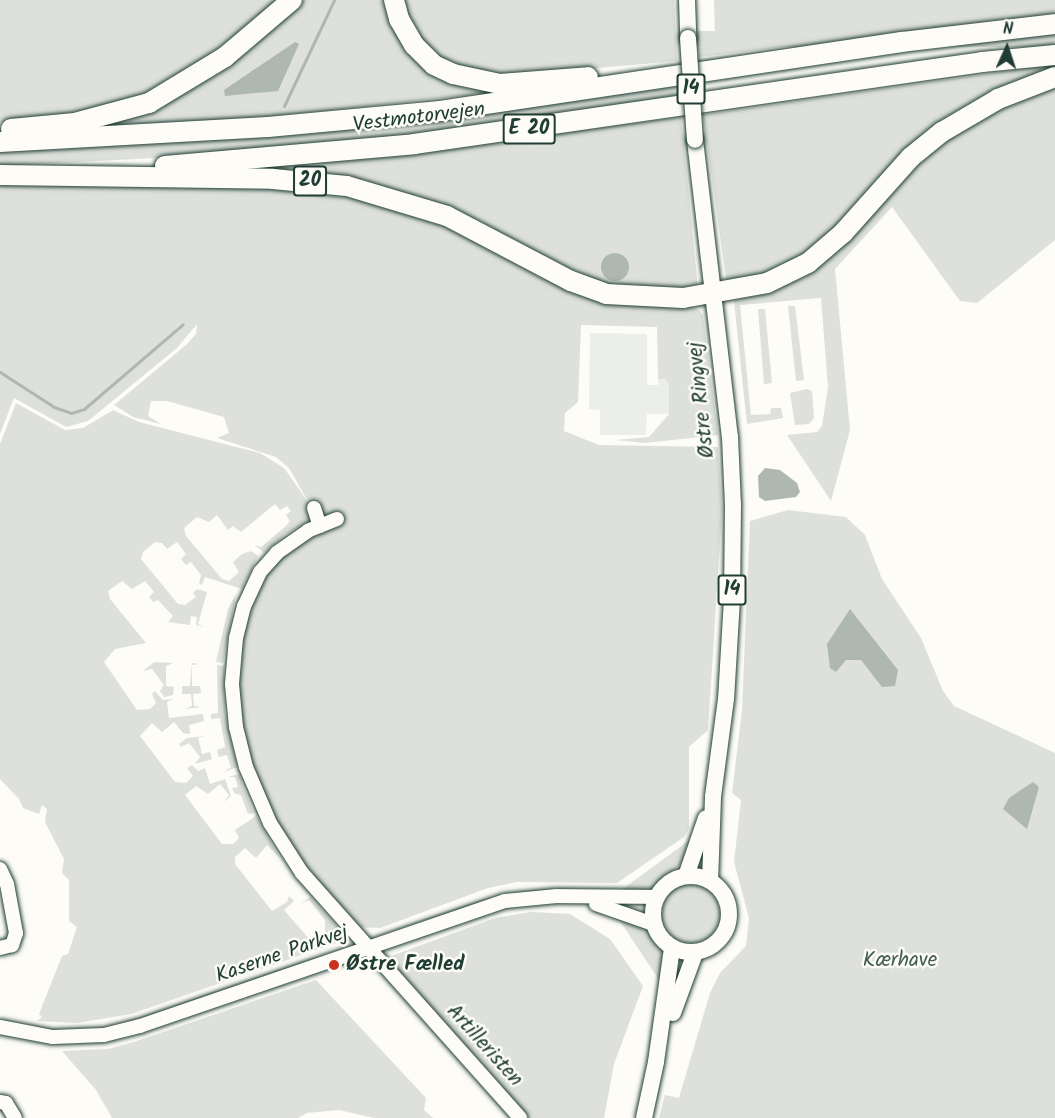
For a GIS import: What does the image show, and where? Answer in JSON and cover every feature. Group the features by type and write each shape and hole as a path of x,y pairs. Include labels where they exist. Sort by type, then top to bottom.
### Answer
{"highway":[{"path":"0,129 75,123 149,103 225,57 292,0"},
{"path":"394,0 406,34 423,55 444,71 479,82 529,83 812,56"},
{"name":"Vestmotorvejen","path":"0,142 268,128 440,111 812,56 1055,24"},
{"name":"Vestmotorvejen","path":"0,174 219,162 414,144 982,62 1055,55"},
{"path":"714,294 767,283 808,263 843,232 903,165 942,132 998,99 1055,77"},
{"name":"20","path":"0,174 273,179 347,186 395,197 447,216 571,281 606,294 651,299 714,294"}],"main road":[{"name":"Østre Ringvej","path":"687,0 687,38 695,140 731,454 733,552 726,699 713,797 710,881"},
{"name":"Østre Ringvej","path":"686,876 713,797"},
{"path":"686,876 710,881 725,897 728,925 712,946 695,952 672,948 654,924 656,897 669,883 686,876"},
{"path":"644,1118 656,1062 672,948"},
{"path":"656,1062 695,952"}],"street":[{"path":"314,508 320,526"},
{"name":"Artilleristen","path":"337,519 320,526 277,553 253,586 234,651 234,716 249,777 274,832 302,873 520,1118"},
{"path":"0,869 7,884 16,936 12,945 0,948"},
{"name":"Kaserne Parkvej","path":"0,1027 53,1037 122,1032 505,901 656,897"},
{"name":"Kaserne Parkvej","path":"577,898 644,917 654,924"},
{"path":"0,1102 6,1103 15,1118"}],"shaded area":[{"path":"295,42 299,44 278,91 225,96 224,90"},
{"path":"615,253 625,257 629,267 625,277 615,281 605,277 601,267 605,257"},
{"path":"590,333 647,334 647,385 658,385 658,379 667,379 669,414 647,414 646,435 600,435 600,410 589,409"},
{"path":"765,468 780,470 797,483 800,492 796,497 765,501 759,497 758,476"},
{"path":"850,609 898,670 895,686 882,687 861,660 846,660 836,672 830,668 827,644"},
{"path":"1033,782 1039,787 1027,829 1003,809 1009,798"}],"green space":[{"path":"0,0 282,0 167,87 120,107 65,118 0,122"},
{"path":"298,0 390,0 415,55 543,87 201,124 68,128 127,115"},
{"path":"401,0 674,0 677,61 498,77 454,68 420,44"},
{"path":"714,0 1055,0 1055,14 699,57 698,42 715,39"},
{"path":"697,31 1055,31 1055,47 697,47"},
{"path":"1055,64 1055,74 998,93 787,271 730,284 726,278 703,115"},
{"path":"680,82 681,100 529,123 268,152 0,166 0,150"},
{"path":"1055,86 1055,240 977,303 960,301 892,207 835,269 850,430 831,501 787,435 817,432 822,426 828,387 821,298 740,305 751,415 770,414 771,408 781,408 783,418 747,424 734,301 803,278 837,252 913,169 968,124 1031,93"},
{"path":"681,117 698,288 692,290 592,284 433,204 228,171 404,154"},
{"path":"0,185 237,186 350,194 427,215 593,300 615,304 691,306 699,310 703,315 718,435 645,443 616,440 649,437 669,414 669,386 666,379 658,379 657,327 581,325 578,402 565,413 564,431 599,445 718,447 722,510 708,730 689,747 689,829 684,837 617,883 517,882 488,888 380,928 355,927 278,830 250,765 237,699 237,655 260,583 277,560 324,518 306,498 289,468 276,457 217,438 229,433 224,417 167,401 151,401 148,416 161,424 133,417 114,405 186,345 196,334 197,324 177,348 88,421 66,427 14,398 0,434"},
{"path":"788,306 795,306 804,380 796,381"},
{"path":"758,309 765,309 772,383 764,384"},
{"path":"807,389 812,391 814,418 809,424 795,425 790,393"},
{"path":"16,403 65,430 83,428 113,410 139,422 260,453 284,468 313,509 311,520 284,535 264,553 255,545 261,547 286,526 290,521 286,515 291,511 287,506 280,510 275,504 241,532 233,526 228,530 217,515 209,522 197,517 184,528 186,536 222,579 229,581 239,572 233,562 242,554 251,551 258,556 242,589 205,577 202,585 199,584 201,575 191,562 186,565 181,559 186,554 177,542 167,549 162,543 155,542 143,552 141,559 178,604 185,605 196,597 193,593 197,589 207,592 198,624 204,627 196,625 197,617 191,616 190,625 168,622 173,616 158,600 153,602 149,597 154,592 145,581 132,589 122,581 108,591 110,599 146,643 115,649 104,662 137,710 150,709 156,703 152,694 155,691 163,700 174,699 167,702 169,718 203,714 204,721 189,725 190,734 183,733 174,722 162,732 152,723 140,736 175,782 186,783 193,776 187,768 192,765 198,771 205,768 210,784 225,779 231,796 224,802 229,795 220,784 208,794 196,786 185,795 222,844 233,844 239,838 235,830 256,816 280,858 267,845 256,858 245,848 235,857 235,864 272,911 287,902 289,896 294,901 284,910 311,941 321,939 325,934 325,920 309,900 301,904 310,897 346,936 345,940 131,1014 77,1023 37,1021 42,1017 39,1014 62,956 68,954 77,927 69,921 69,880 62,873 64,859 45,822 47,809 42,805 39,814 23,808 19,799 0,779 0,444"},
{"name":"Kærhave","path":"788,510 846,517 865,535 882,579 921,638 943,691 954,706 1055,753 1055,1118 659,1118 665,1095 679,1098 710,993 720,973 746,946 749,918 734,862 741,800 732,793 742,710 750,521"},
{"path":"236,594 223,663 216,662 228,609"},
{"path":"154,662 173,663 166,666 166,686 174,687 173,695 164,697 160,691 164,685 152,669 143,671"},
{"path":"192,663 199,664 192,665 192,686 200,686 201,693 193,694 194,706 202,707 184,709 192,706 191,694 182,694 182,686 190,686"},
{"path":"217,665 224,666 225,714 237,767 224,772 231,767 227,755 219,757 217,750 225,747 220,718 211,719 211,714 218,713"},
{"path":"205,736 198,738 202,754 210,752 212,759 195,764 200,757 189,743 181,747 179,744 187,738"},
{"path":"239,774 254,813 248,814 241,795 234,793 232,788 238,787 235,777 228,777"},
{"path":"691,839 683,862 652,890 647,893 620,891"},
{"path":"691,885 702,887 715,898 720,914 718,925 707,938 691,943 680,941 667,930 662,914 664,903 675,890"},
{"path":"547,889 615,893 505,895 383,933 484,899 522,891"},
{"path":"531,912 570,914 610,939 643,986 614,1064 604,1118 527,1118 386,958 495,918"},
{"path":"616,915 647,927 663,950 661,983"},
{"path":"315,957 316,959 107,1029 62,1032 0,1022 63,1030 110,1027"},
{"path":"316,980 426,1098 424,1110 433,1118 374,1118 339,1110 307,1113 298,1118 112,1118 96,1090 62,1051 108,1049 134,1042"}],"waterway":[{"path":"284,106 334,0"},
{"path":"0,372 54,407 71,413 84,409 183,324"}],"place":[{"name":"Østre Fælled","path":"334,965"}]}
